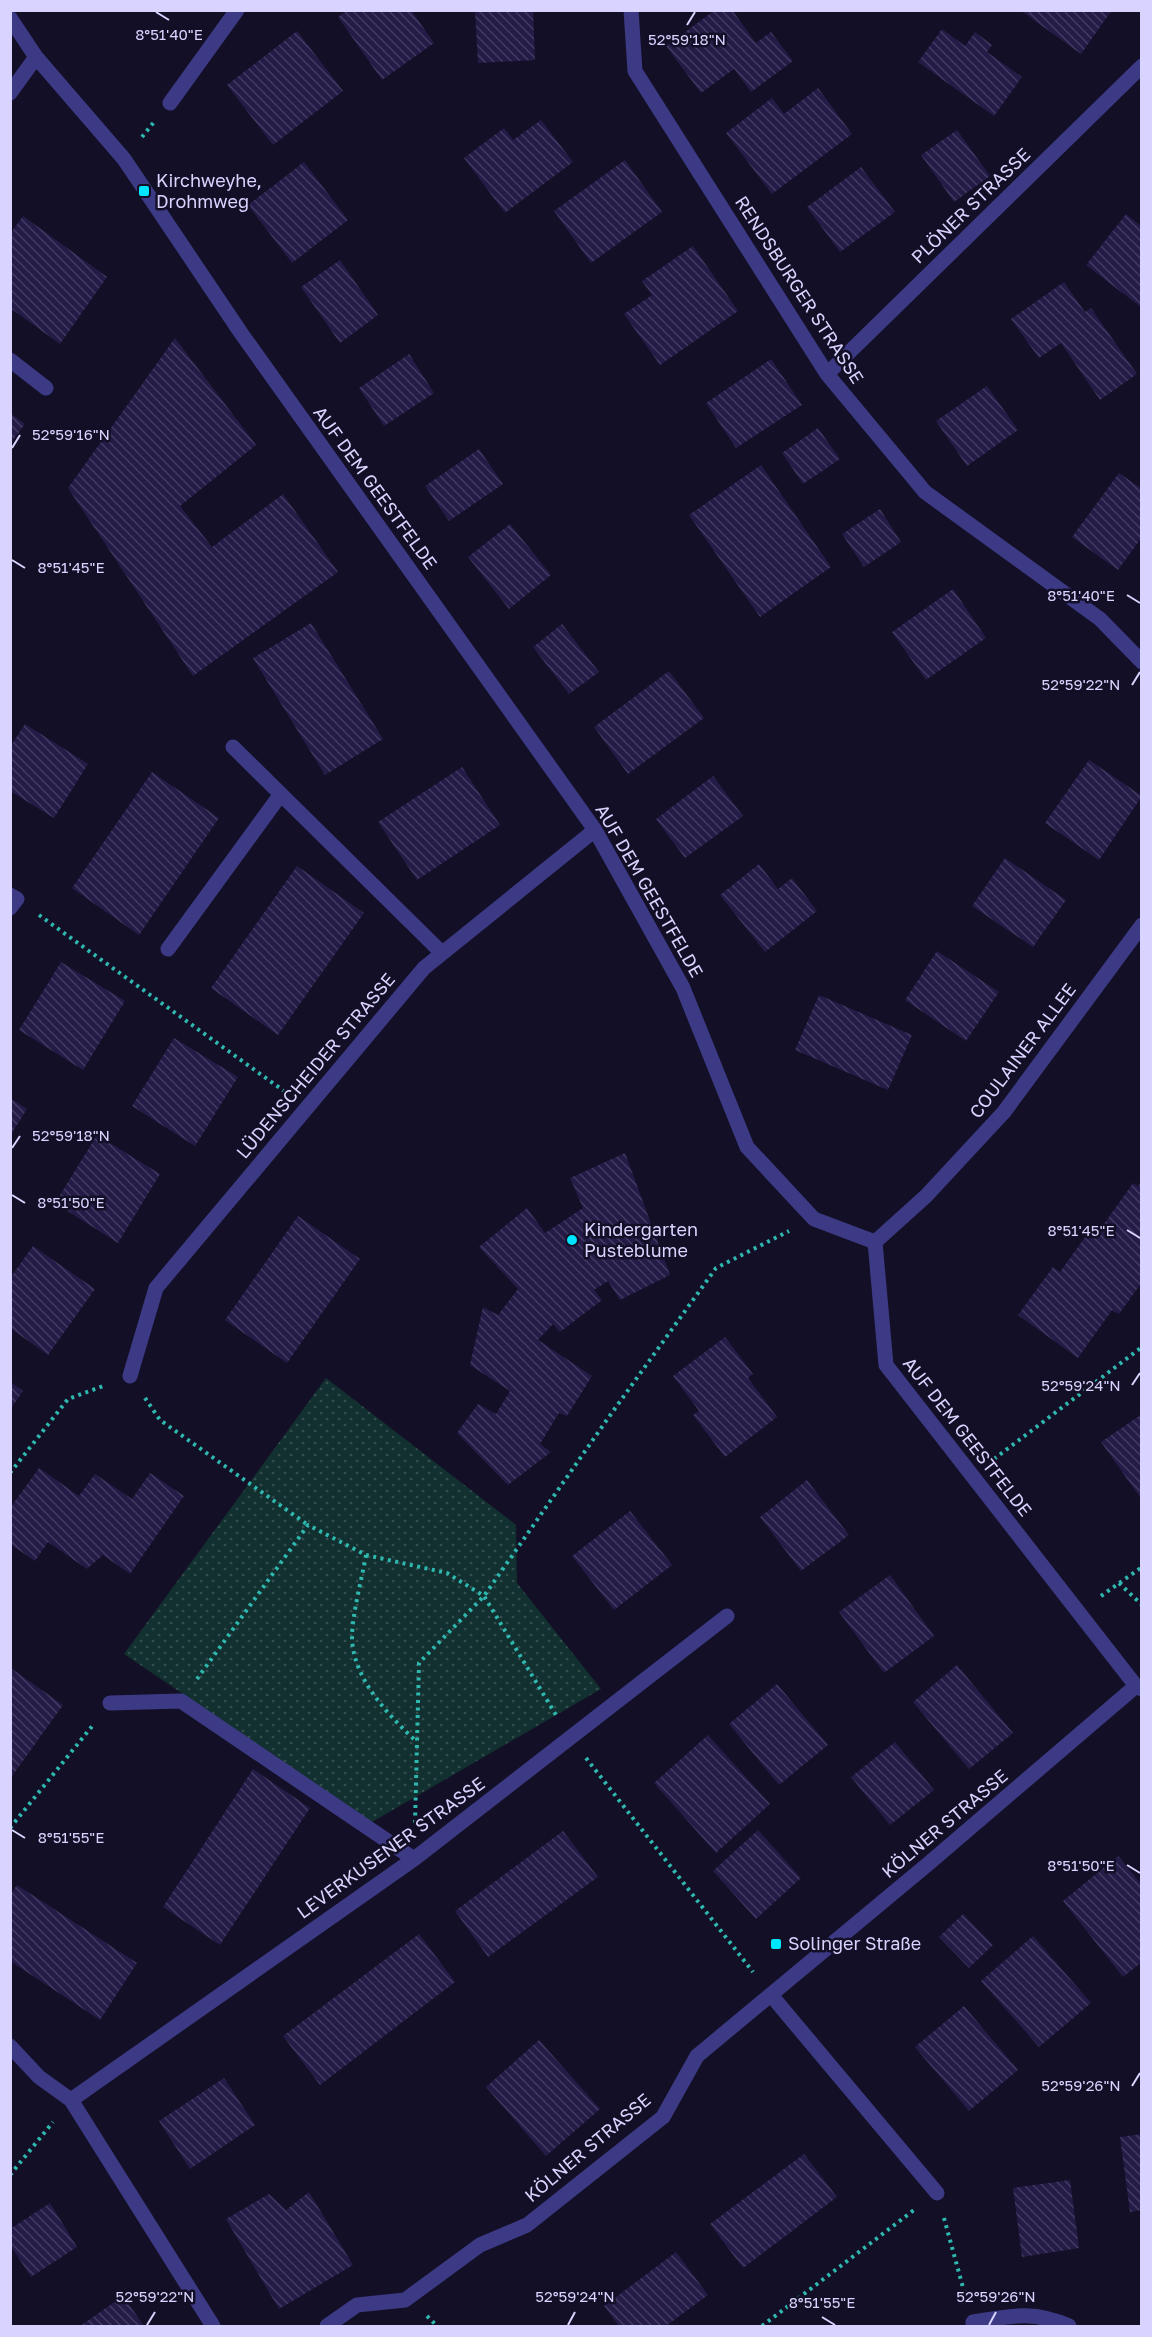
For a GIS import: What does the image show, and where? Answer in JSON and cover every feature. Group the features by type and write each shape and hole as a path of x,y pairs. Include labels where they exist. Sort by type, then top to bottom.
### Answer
{"street":[{"path":"170,103 237,10"},
{"name":"RENDSBURGER STRASSE","path":"631,10 635,71 827,374 925,492 1100,619 1142,662"},
{"name":"AUF DEM GEESTFELDE","path":"10,18 36,57 124,159 241,333 596,830 683,988 747,1147 814,1219 875,1242 886,1365 1139,1688"},
{"path":"10,93 36,57"},
{"name":"PLÖNER STRASSE","path":"827,374 1142,66"},
{"path":"10,360 46,388"},
{"path":"233,747 442,953"},
{"path":"168,949 281,794"},
{"name":"LÜDENSCHEIDER STRASSE","path":"130,1376 156,1288 424,968 596,830"},
{"name":"COULAINER ALLEE","path":"875,1242 926,1196 1004,1112 1142,925"},
{"name":"LEVERKUSENER STRASSE","path":"71,2100 414,1859 727,1616"},
{"name":"KÖLNER STRASSE","path":"327,2326 357,2305 405,2300 480,2245 526,2225 663,2117 697,2056 1139,1688"},
{"path":"110,1703 181,1701 414,1859"},
{"path":"771,1995 937,2193"},
{"path":"10,2046 39,2077 71,2100 213,2326"},
{"path":"973,2324 1021,2315 1048,2317 1069,2326"}],"path":[{"path":"124,159 170,103"},
{"path":"13,901 307,1107"},
{"path":"414,1859 419,1663 484,1596 716,1268 814,1219"},
{"path":"972,1476 1142,1347"},
{"path":"10,1473 68,1399 130,1376 160,1420 308,1525 366,1555 447,1573 484,1596 570,1738 771,1995"},
{"path":"181,1701 308,1525"},
{"path":"366,1555 352,1637 357,1665 375,1696 394,1720 417,1742"},
{"path":"1078,1612 1142,1567"},
{"path":"1119,1583 1142,1605"},
{"path":"10,1828 110,1703"},
{"path":"10,2175 71,2100"},
{"path":"762,2326 937,2193 973,2324"}],"green space":[{"path":"326,1378 516,1525 517,1583 601,1689 372,1822 124,1654"}],"building":[{"path":"348,10 411,10 434,43 382,80 338,17"},
{"path":"475,10 533,10 535,60 478,63"},
{"path":"715,10 732,10 756,43 771,32 793,61 751,92 734,69 701,93 666,46"},
{"path":"1020,10 1112,10 1081,54"},
{"path":"942,29 965,46 975,32 992,45 987,52 1022,77 994,116 918,62"},
{"path":"297,31 343,91 273,145 227,85"},
{"path":"818,88 852,134 772,194 726,133 772,98 784,114"},
{"path":"541,120 573,162 505,213 464,158 504,128 513,140"},
{"path":"957,130 990,176 954,202 921,155"},
{"path":"625,160 662,212 591,263 554,211"},
{"path":"304,162 348,220 292,263 248,205"},
{"path":"861,167 895,212 840,252 807,207"},
{"path":"1126,214 1142,227 1142,308 1086,265"},
{"path":"23,216 107,277 60,344 10,308 10,234"},
{"path":"693,246 738,311 660,365 624,314 652,295 642,281"},
{"path":"340,260 378,315 340,343 301,287"},
{"path":"1064,282 1085,312 1091,308 1137,374 1100,400 1061,343 1039,358 1011,319"},
{"path":"175,338 256,445 180,506 212,547 283,494 338,572 193,676 68,488"},
{"path":"409,354 434,393 384,426 359,388"},
{"path":"771,359 802,405 736,448 706,403"},
{"path":"987,386 1018,430 967,466 936,421"},
{"path":"10,413 25,424 10,444"},
{"path":"818,428 840,459 803,484 782,453"},
{"path":"479,449 503,484 449,521 425,486"},
{"path":"761,465 831,567 760,617 689,515"},
{"path":"1119,473 1142,489 1142,537 1118,570 1072,537"},
{"path":"880,509 901,542 864,567 842,534"},
{"path":"510,524 551,575 509,609 468,557"},
{"path":"953,589 986,638 926,680 892,632"},
{"path":"311,623 383,739 325,775 253,658"},
{"path":"562,624 599,672 569,694 533,647"},
{"path":"669,671 704,718 628,774 594,727"},
{"path":"25,724 88,764 54,818 10,791 10,747"},
{"path":"1089,760 1142,796 1099,860 1045,823"},
{"path":"462,767 500,825 417,880 378,822"},
{"path":"152,772 219,818 139,935 72,888"},
{"path":"713,776 743,816 685,858 656,819"},
{"path":"1005,858 1066,900 1033,947 972,906"},
{"path":"759,864 778,889 792,878 817,911 765,952 720,895"},
{"path":"297,866 364,913 278,1035 211,988"},
{"path":"937,951 999,992 966,1041 905,1000"},
{"path":"61,962 125,1001 83,1070 19,1030"},
{"path":"819,995 912,1035 888,1090 795,1050"},
{"path":"174,1038 238,1077 195,1146 132,1106"},
{"path":"10,1098 27,1109 10,1136"},
{"path":"97,1135 160,1174 118,1243 55,1203"},
{"path":"625,1153 670,1275 620,1300 608,1281 594,1290 602,1300 560,1332 553,1324 538,1340 592,1376 567,1416 559,1413 540,1444 551,1452 508,1485 457,1433 478,1404 496,1414 510,1391 470,1365 483,1307 498,1315 518,1289 479,1247 527,1208 545,1233 583,1208 570,1178"},
{"path":"1142,1181 1142,1282 1119,1314 1112,1310 1078,1358 1018,1315 1053,1267 1060,1272 1093,1226 1099,1231 1133,1183 1138,1186"},
{"path":"298,1216 360,1259 287,1363 225,1320"},
{"path":"33,1246 95,1289 48,1355 10,1328 10,1278"},
{"path":"725,1337 753,1374 748,1378 777,1417 725,1457 693,1415 699,1411 673,1376"},
{"path":"10,1382 23,1391 10,1410"},
{"path":"1142,1414 1142,1500 1101,1442"},
{"path":"39,1468 79,1496 95,1474 132,1499 150,1473 184,1496 130,1574 103,1555 87,1569 48,1542 35,1561 10,1544 10,1508"},
{"path":"807,1480 849,1535 801,1571 760,1517"},
{"path":"630,1511 672,1565 614,1610 572,1556"},
{"path":"890,1575 934,1636 884,1673 839,1612"},
{"path":"957,1665 1013,1733 969,1769 913,1702"},
{"path":"12,1669 63,1705 10,1779 10,1672"},
{"path":"777,1684 828,1745 779,1785 729,1724"},
{"path":"708,1735 770,1804 716,1853 654,1783"},
{"path":"895,1742 934,1790 890,1825 851,1777"},
{"path":"253,1769 310,1808 220,1945 163,1907"},
{"path":"758,1830 801,1878 756,1919 713,1871"},
{"path":"563,1831 598,1877 488,1957 455,1911"},
{"path":"1118,1856 1142,1885 1142,1962 1123,1977 1063,1901"},
{"path":"17,1885 137,1963 100,2020 10,1961 10,1895"},
{"path":"963,1914 993,1945 969,1968 939,1937"},
{"path":"419,1934 455,1982 320,2085 283,2036"},
{"path":"1033,1936 1091,2003 1039,2047 981,1981"},
{"path":"964,2006 1018,2070 969,2111 915,2047"},
{"path":"539,2040 600,2109 546,2156 486,2087"},
{"path":"224,2078 255,2125 190,2169 159,2121"},
{"path":"1142,2134 1142,2210 1130,2212 1120,2137"},
{"path":"804,2154 837,2197 743,2268 710,2224"},
{"path":"1070,2180 1079,2248 1022,2257 1013,2188"},
{"path":"309,2192 353,2265 279,2309 226,2219 269,2194 286,2210"},
{"path":"50,2203 77,2247 31,2277 10,2245 10,2229"},
{"path":"676,2252 708,2295 666,2326 619,2326 604,2306"},
{"path":"123,2296 144,2326 80,2326"}],"place":[{"name":"Kirchweyhe, Drohmweg","path":"144,191"},
{"name":"Kindergarten Pusteblume","path":"572,1240"},
{"name":"Solinger Straße","path":"776,1944"}]}
